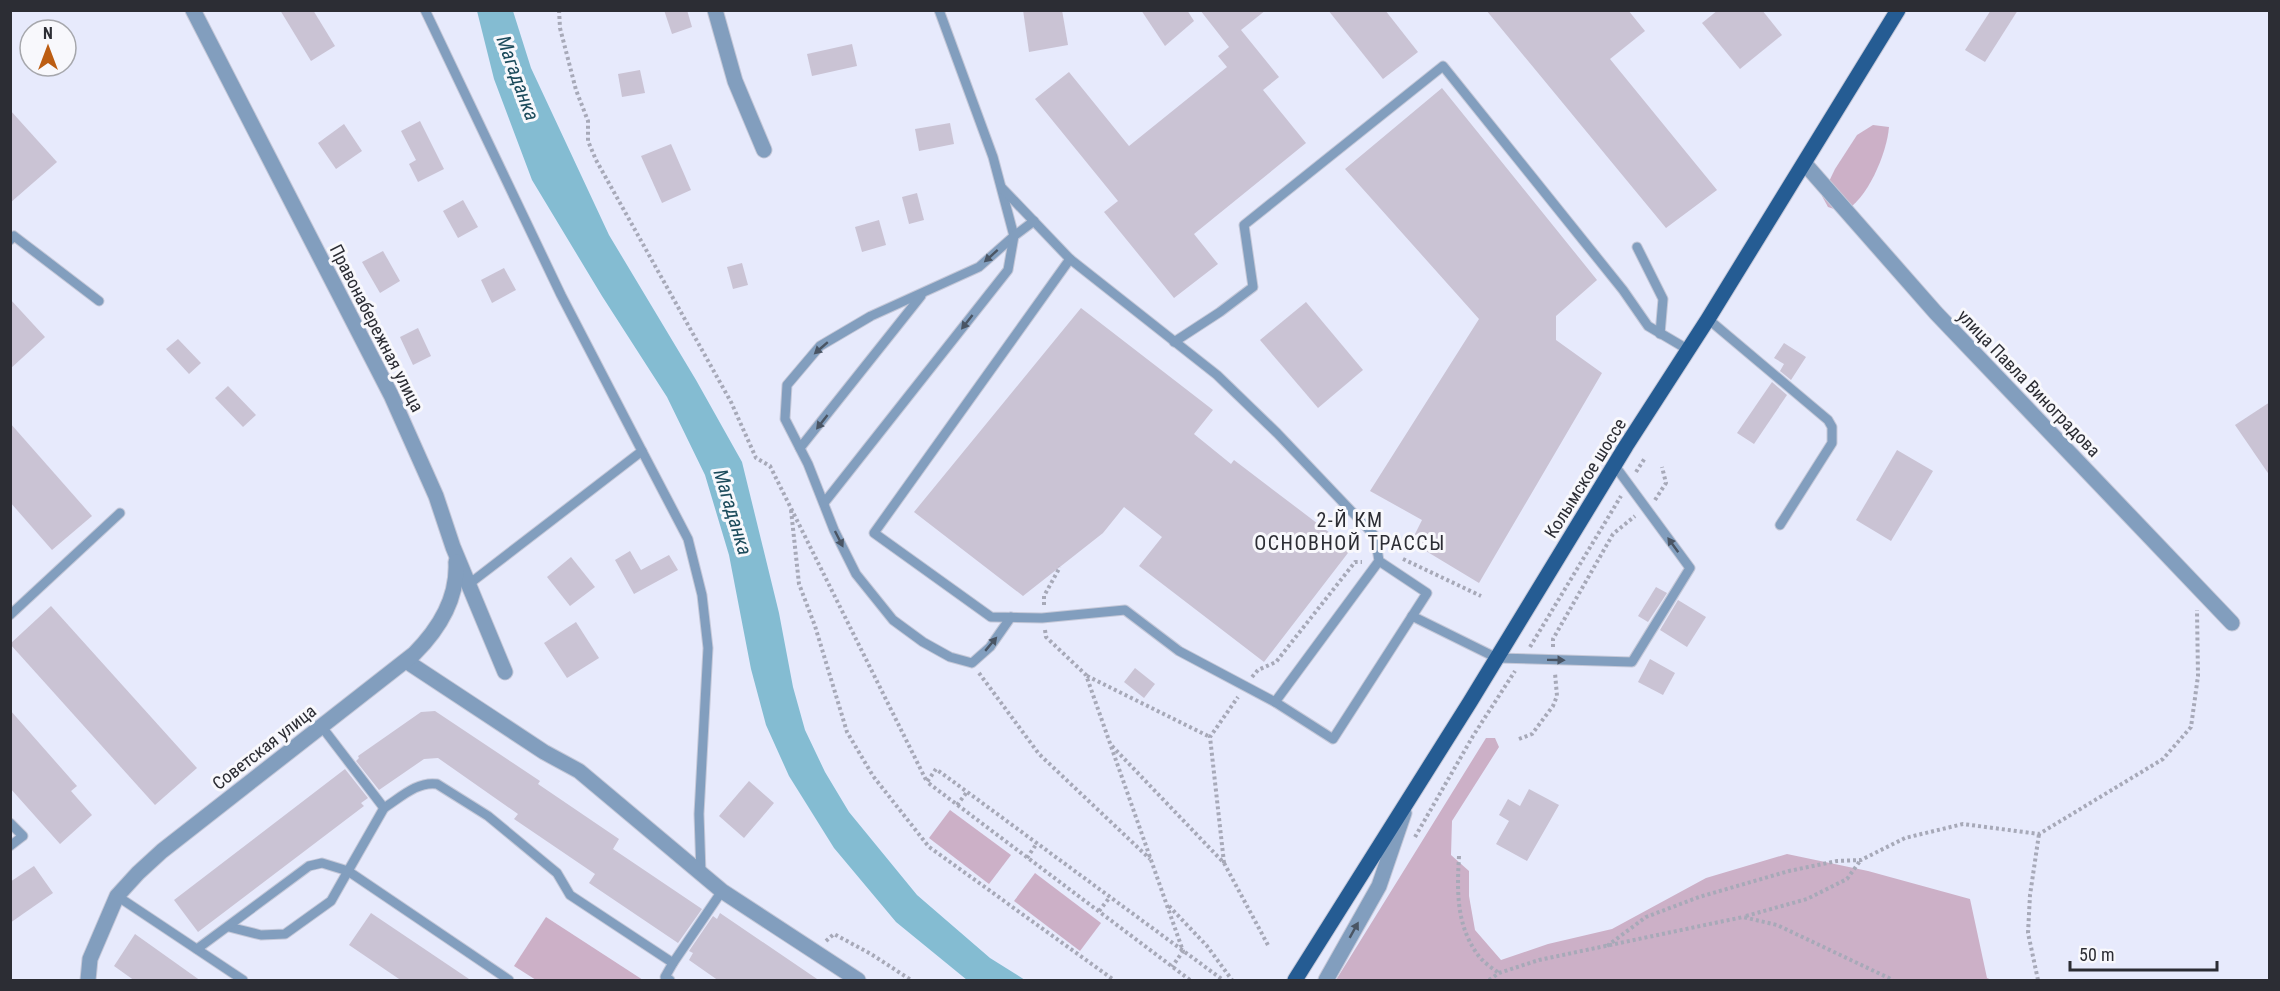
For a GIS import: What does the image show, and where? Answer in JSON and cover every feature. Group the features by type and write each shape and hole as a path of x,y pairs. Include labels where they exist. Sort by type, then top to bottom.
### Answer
{"main road":[{"name":"Колымское шоссе","path":"1295,981 1303,973 1411,793 1805,164 1898,10"}],"street":[{"name":"Правонабережная улица","path":"193,10 391,395 436,496 453,547 505,672"},
{"path":"715,10 733,73 764,150"},
{"name":"улица Павла Виноградова","path":"1805,164 1936,313 2232,623"},
{"name":"Советская улица","path":"87,979 90,959 117,896 162,851 406,661 429,639 450,602 457,574 453,547"},
{"path":"406,661 544,752 579,771 722,891 858,981"},
{"path":"1326,981 1378,886 1411,793"}],"lane":[{"path":"425,10 561,295 688,539 702,595 708,648 699,813 701,873"},
{"path":"824,503 1008,270 1014,236 1002,188 939,10"},
{"path":"1174,342 1220,312 1253,286 1244,225 1443,66 1623,290 1647,326 1687,349"},
{"path":"1002,188 1070,259 1217,375 1277,433 1375,536 1379,561 1275,702"},
{"path":"1011,617 990,647 972,663 950,657 923,642 893,620 856,574 785,419 787,385 820,346 871,316 979,267 1034,221"},
{"path":"10,240 15,236 99,301"},
{"path":"1636,247 1664,299 1660,334"},
{"path":"1070,259 874,533 991,616 1042,618 1125,610 1179,651 1275,702 1333,739 1427,593 1379,561"},
{"path":"800,448 923,294"},
{"path":"1708,319 1828,420 1832,428 1832,443 1780,525"},
{"path":"469,584 642,451"},
{"path":"1412,616 1497,658 1632,662 1690,568 1615,466"},
{"path":"10,615 120,513"},
{"path":"322,727 384,808"},
{"path":"229,927 261,935 285,934 331,901 384,808 419,785 428,783 437,784 489,816 558,873 570,896 673,963"},
{"path":"10,823 23,836 10,846"},
{"path":"197,949 309,866 322,863 348,871 509,981"},
{"path":"670,981 665,977 673,963 722,891"},
{"path":"117,896 243,981"}],"path":[{"path":"558,10 576,90 588,121 588,141 731,402 756,458 770,466 927,782 1190,981"},
{"path":"1415,838 1473,736 1523,659 1645,458"},
{"path":"1519,739 1532,734 1553,706 1557,696 1553,639 1613,534 1657,498 1666,483 1662,467"},
{"path":"791,507 799,584 815,626 848,732 873,777 929,847 1113,981"},
{"path":"1060,567 1044,596 1042,618 1046,637 1086,675 1210,737"},
{"path":"1607,946 1646,917 1699,897 1788,871 1837,861 1861,860 1905,838 1963,824 2039,834 2163,759 2191,727 2198,676 2196,585"},
{"path":"972,663 1039,754 1151,859"},
{"path":"1086,675 1183,951"},
{"path":"1110,744 1224,863 1269,947"},
{"path":"927,782 936,769 1224,981"},
{"path":"957,805 967,792"},
{"path":"2038,981 2028,933 2030,895 2039,834"},
{"path":"1027,858 1037,843"},
{"path":"1459,856 1457,893 1463,930 1479,956 1499,974"},
{"path":"1489,981 1499,974 1539,960 1743,917 1807,899 1847,879 1861,860"},
{"path":"1098,912 1110,897"},
{"path":"1167,904 1207,946 1232,981"},
{"path":"1743,917 1777,925 1893,981"},
{"path":"834,934 871,954 911,981"},
{"path":"1172,967 1183,951"}],"shaded area":[{"path":"1873,125 1889,127 1880,162 1868,187 1852,206 1843,212 1828,207 1822,196 1835,169 1857,135"},
{"path":"1486,738 1495,738 1499,747 1452,821 1451,855 1469,871 1469,896 1475,930 1501,960 1548,944 1612,929 1706,878 1787,854 1868,871 1970,899 1987,978 1992,980 1336,980"},
{"path":"950,810 1011,855 989,884 929,838"},
{"path":"1035,873 1101,923 1080,951 1014,901"},
{"path":"546,917 643,980 536,980 514,966"}],"water":[{"name":"Магаданка","path":"477,11 513,11 531,68 609,235 742,462 779,613 793,687 805,730 825,772 849,812 917,895 990,958 1025,980 967,980 896,922 834,848 789,776 766,725 751,669 729,555 705,475 667,397 602,296 532,180 494,79"}],"building":[{"path":"280,10 313,10 335,46 311,61"},
{"path":"664,10 687,10 692,27 672,34"},
{"path":"1023,10 1062,10 1068,45 1029,52"},
{"path":"1141,10 1187,10 1194,21 1165,46"},
{"path":"1200,10 1266,10 1241,30 1279,77 1263,90 1306,143 1194,234 1218,264 1174,298 1104,212 1118,201 1035,99 1069,72 1129,146 1227,67 1218,56 1229,47"},
{"path":"1328,10 1385,10 1418,52 1383,79"},
{"path":"1486,10 1628,10 1645,31 1610,59 1717,190 1666,228"},
{"path":"1718,10 1762,10 1782,35 1740,69 1702,23"},
{"path":"1991,10 2018,10 1985,62 1965,50"},
{"path":"852,44 857,66 812,76 807,54"},
{"path":"640,70 645,93 622,97 618,74"},
{"path":"1442,88 1597,280 1556,316 1556,340 1602,373 1479,583 1411,542 1422,520 1370,491 1479,319 1345,169"},
{"path":"10,110 57,162 10,203"},
{"path":"420,121 444,169 418,182 409,164 416,160 401,131"},
{"path":"950,123 954,144 919,151 915,129"},
{"path":"344,124 362,151 336,169 318,143"},
{"path":"671,144 691,190 662,203 641,156"},
{"path":"917,193 924,220 909,224 902,197"},
{"path":"463,200 478,227 458,238 443,211"},
{"path":"879,220 886,245 862,252 855,227"},
{"path":"383,251 400,281 380,293 362,262"},
{"path":"742,263 748,285 733,289 727,267"},
{"path":"504,268 516,290 492,303 481,280"},
{"path":"10,299 45,337 10,369"},
{"path":"1306,302 1363,370 1318,408 1260,340"},
{"path":"1081,308 1213,410 1194,434 1231,464 1234,460 1351,549 1264,662 1139,566 1162,537 1124,507 1103,533 1023,596 914,512"},
{"path":"418,328 431,356 413,365 400,337"},
{"path":"178,339 201,363 189,374 166,349"},
{"path":"1784,343 1806,357 1791,380 1780,371 1784,364 1774,358"},
{"path":"1772,382 1787,395 1754,444 1737,433"},
{"path":"228,386 256,415 243,427 215,398"},
{"path":"2270,402 2270,476 2235,425"},
{"path":"10,423 92,516 52,550 10,502"},
{"path":"1897,450 1933,471 1891,541 1856,520"},
{"path":"630,551 641,570 669,555 678,570 634,594 615,560"},
{"path":"571,557 595,587 570,606 547,577"},
{"path":"1656,587 1667,593 1648,622 1638,616"},
{"path":"1678,600 1706,617 1687,647 1660,630"},
{"path":"51,606 197,768 155,805 10,644"},
{"path":"576,622 599,658 567,678 544,643"},
{"path":"1650,659 1675,673 1663,695 1638,682"},
{"path":"1135,668 1155,684 1144,698 1124,682"},
{"path":"10,710 77,786 71,791 92,815 60,844 10,788"},
{"path":"435,711 540,781 538,784 619,839 613,849 702,909 678,943 589,883 595,874 514,819 518,814 438,758 424,759 379,790 356,761 358,756 421,712"},
{"path":"345,769 368,798 361,803 364,806 198,932 174,900"},
{"path":"749,781 774,803 744,838 719,816"},
{"path":"1529,789 1559,805 1527,861 1496,844 1509,821 1499,815 1508,799 1520,806"},
{"path":"34,866 53,893 10,923 10,882"},
{"path":"371,913 472,981 402,981 349,945"},
{"path":"720,913 820,981 719,981 689,960 693,953 689,951 713,916 717,919"},
{"path":"135,934 201,981 135,981 114,966"}],"district":[{"name":"2-Й КМ ОСНОВНОЙ ТРАССЫ","path":"1350,532"}]}
